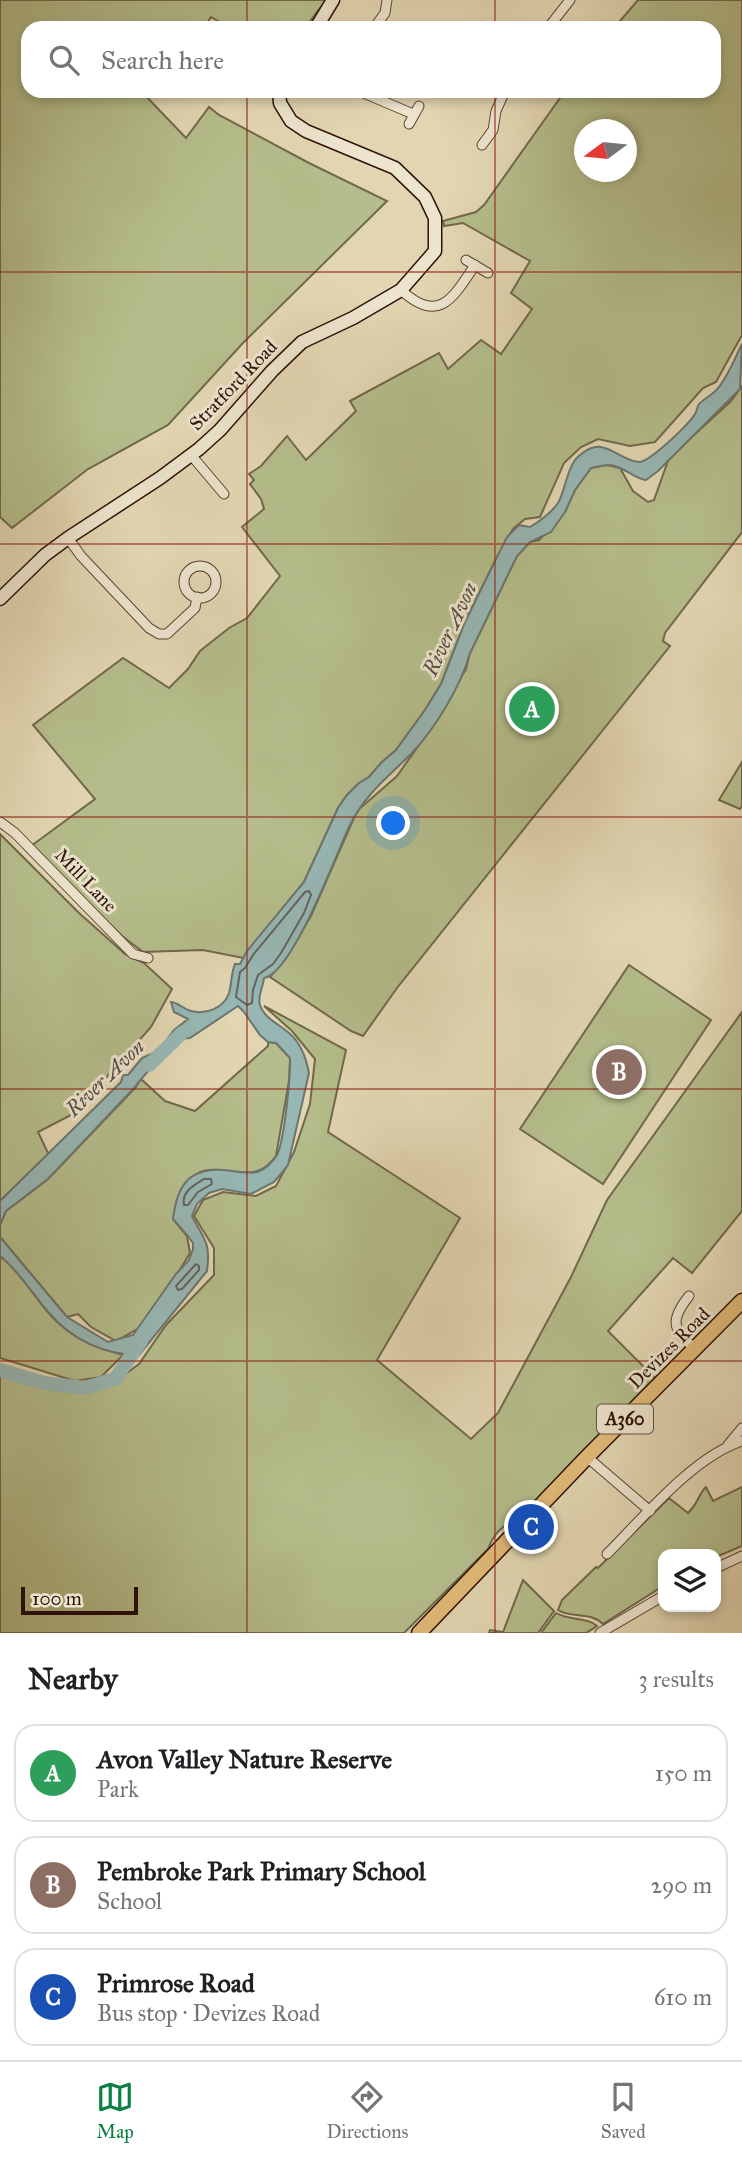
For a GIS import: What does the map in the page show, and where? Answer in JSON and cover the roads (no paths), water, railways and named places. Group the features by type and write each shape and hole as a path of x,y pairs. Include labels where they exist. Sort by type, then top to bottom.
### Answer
{"main road":[{"name":"Devizes Road","path":"419,1633 587,1457 742,1301"}],"street":[{"path":"320,21 333,0"},
{"path":"379,21 386,13 387,0"},
{"path":"554,21 570,0"},
{"name":"Stratford Road","path":"0,599 45,555 191,455 220,430 272,371 302,342 353,318 401,289 435,251 435,218 425,197 395,168 306,131 291,121 280,98"},
{"path":"380,98 416,110 409,124"},
{"path":"482,145 493,130 496,111 502,98"},
{"path":"401,289 414,302 424,307 440,305 455,294 470,262 488,274"},
{"path":"191,455 224,494"},
{"path":"68,538 81,556 149,628 159,634 167,634 175,629 194,608 197,597"},
{"name":"Mill Lane","path":"0,822 15,833 133,954 148,958"},
{"path":"689,1296 679,1308 674,1320 679,1333 694,1348"},
{"path":"727,1446 742,1428"},
{"path":"607,1554 699,1464 727,1446 742,1441"},
{"path":"587,1457 650,1511"},
{"path":"721,1566 742,1556"},
{"path":"600,1633 658,1599"}],"water":[{"path":"742,344 740,389 658,471 646,480 613,466 591,468 551,532 530,542 517,556 446,706 420,744 355,815 300,935 288,956 275,971 264,978 259,998 262,1010 297,1041 305,1056 309,1073 288,1165 274,1182 251,1194 222,1189 209,1193 197,1204 192,1216 207,1247 207,1271 139,1355 102,1349 68,1331 0,1256 0,1237 67,1317 108,1342 133,1335 189,1260 193,1249 193,1243 173,1219 181,1189 193,1176 201,1172 224,1170 253,1173 265,1168 280,1148 286,1108 290,1058 276,1043 268,1042 260,1035 238,1006 190,1038 177,1039 171,1046 166,1041 174,1030 188,1019 174,1012 171,1002 191,1011 203,1012 214,1009 227,998 235,964 240,964 247,951 304,882 338,808 359,783 369,777 396,750 441,684 465,622 507,537 519,525 530,527 552,510 561,497 572,465 589,449 604,447 639,462 660,449 691,419 699,404 719,387"},
{"path":"158,1051 161,1054 158,1059 135,1087 48,1179 6,1211 0,1225 0,1201 121,1082 123,1075 128,1075 142,1058"}],"waterway":[{"name":"River Avon","path":"149,1065 182,1033"},
{"name":"River Avon","path":"0,1370 44,1383 85,1388 115,1379 141,1341"}],"place":[{"name":"Avon Valley Nature Reserve","path":"532,709"},
{"name":"Pembroke Park Primary School","path":"619,1072"},
{"name":"Primrose Road","path":"531,1527"}]}
